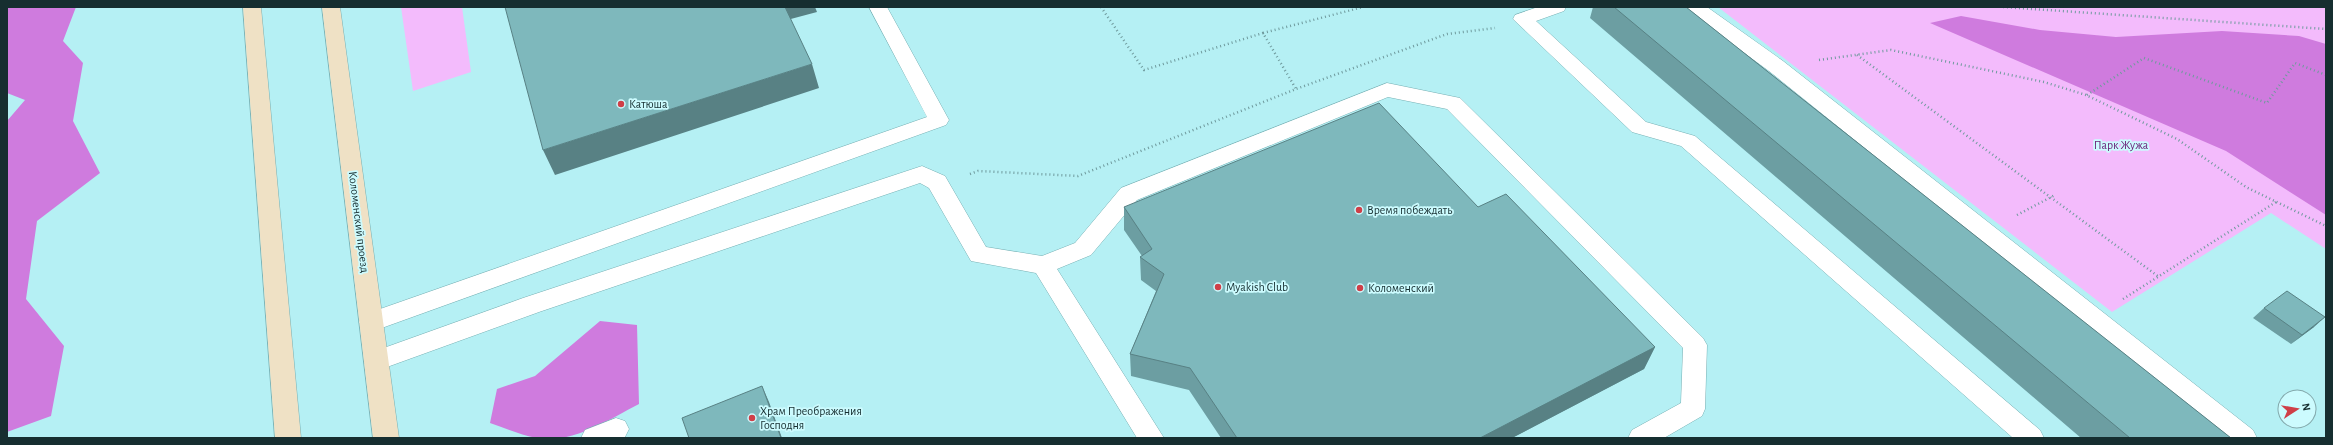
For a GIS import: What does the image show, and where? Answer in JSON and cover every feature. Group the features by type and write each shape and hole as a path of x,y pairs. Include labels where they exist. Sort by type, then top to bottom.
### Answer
{"main road":[{"path":"252,7 288,438"},
{"name":"Коломенский проезд","path":"330,7 386,438"}],"lane":[{"path":"371,322 939,120 878,7"},
{"path":"1557,7 1522,19 1639,127 1688,141 2031,438"},
{"path":"1694,7 1776,66 2244,438"},
{"path":"376,361 531,305 922,174 938,182 979,255 1043,265 1083,248 1129,194 1387,90 1453,103 1695,345 1693,409 1641,438"},
{"path":"1043,265 1151,438"}],"path":[{"path":"1101,7 1144,70 1263,33 1363,7"},
{"path":"2003,7 2326,29"},
{"path":"938,182 978,171 1078,176 1296,89 1447,34 1489,30 1522,19"},
{"path":"1263,33 1296,89"},
{"path":"1776,66 1891,50 2044,82 2086,95 2177,139 2246,187 2326,226"},
{"path":"1857,55 2159,277"},
{"path":"2086,95 2144,58 2267,103 2295,63 2326,75"},
{"path":"1985,232 2055,195"},
{"path":"2093,318 2276,202"}],"green space":[{"path":"401,7 462,7 471,72 413,91"},
{"name":"Парк Жужа","path":"1718,7 2326,7 2326,249 2271,213 2112,312"}],"shaded area":[{"path":"7,7 76,7 63,41 83,63 73,121 100,173 37,221 26,299 64,346 51,416 7,432 7,121 25,100 7,93"},
{"path":"1961,16 2040,30 2116,37 2222,31 2299,36 2326,44 2326,215 2226,151 1930,23"},
{"path":"600,321 637,325 639,404 590,429 577,434 550,439 537,438 490,423 497,389 535,376"}],"building":[{"path":"505,7 785,7 812,64 543,150"},
{"path":"1614,7 1686,7 2231,438 2130,438"},
{"name":"Коломенский","path":"1379,103 1478,207 1506,194 1655,347 1480,438 1237,438 1190,368 1130,354 1164,274 1140,257 1152,249 1124,207"},
{"path":"2287,291 2325,317 2302,335 2264,308"},
{"path":"762,386 781,438 689,438 682,418"}],"place":[{"name":"Катюша","path":"621,104"},
{"name":"Время побеждать","path":"1359,210"},
{"name":"Myakish Club","path":"1218,287"},
{"name":"Коломенский","path":"1360,288"},
{"name":"Храм Преображения Господня","path":"752,418"}]}
